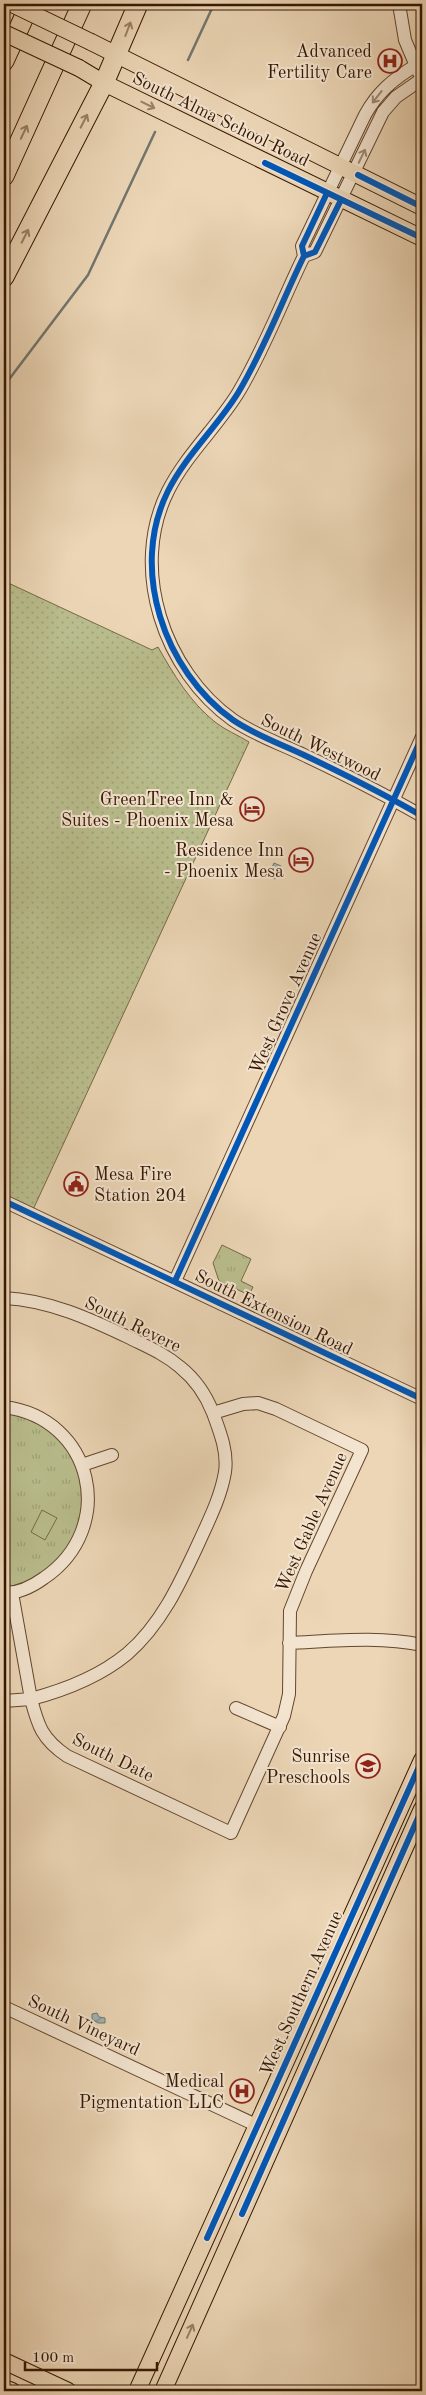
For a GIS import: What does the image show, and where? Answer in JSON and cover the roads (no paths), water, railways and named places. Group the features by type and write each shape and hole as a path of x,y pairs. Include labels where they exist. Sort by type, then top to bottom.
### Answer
{"highway":[{"path":"4,61 30,4"},
{"path":"4,176 82,4"},
{"path":"4,277 104,83 138,4"}],"main road":[{"name":"South Alma School Road","path":"12,4 117,54 422,207"},
{"name":"South Alma School Road","path":"4,33 79,68 104,83 334,197 422,238"},
{"name":"West Southern Avenue","path":"137,2391 422,1760"},
{"name":"West Southern Avenue","path":"163,2391 422,1809"},
{"path":"4,2361 68,2391"},
{"path":"4,2388 12,2391"}],"street":[{"path":"347,170 383,112 396,97 422,80 405,40 399,4"},
{"path":"334,197 378,95 400,75 415,66"},
{"name":"South Westwood","path":"334,197 315,252 304,256 238,392 182,466 168,491 155,531 152,563 154,594 168,640 196,684 219,708 234,720 394,800 422,816"},
{"name":"West Grove Avenue","path":"175,1281 422,737"},
{"name":"South Extension Road","path":"4,1201 422,1399"},
{"name":"South Revere","path":"4,1298 27,1299 54,1306 98,1322 159,1352 180,1367 197,1384 207,1398 222,1435 225,1454 225,1471 221,1490 187,1568 166,1608 148,1632 127,1654 105,1669 62,1690 31,1699"},
{"name":"West Gable Avenue","path":"213,1413 243,1404 258,1403 276,1409 362,1450 306,1571 290,1611 289,1694 280,1727 230,1833"},
{"path":"4,1407 35,1415 66,1436 82,1465 88,1499 87,1517 73,1550 61,1566 42,1580 8,1593"},
{"path":"82,1465 112,1455"},
{"name":"South Date","path":"8,1593 38,1727 54,1748 67,1756 230,1833"},
{"path":"289,1643 377,1640 402,1641 422,1645"},
{"path":"4,1701 31,1699"},
{"path":"236,1708 280,1727"},
{"name":"South Vineyard","path":"4,2007 258,2126"}],"water":[{"path":"274,863 281,866 275,879 268,876"},
{"path":"97,2013 99,2017 105,2018 105,2023 98,2023 92,2019 92,2014"}],"waterway":[{"path":"188,60 214,4"},
{"path":"4,386 88,275 155,132"}],"place":[{"name":"Advanced Fertility Care","path":"390,61"},
{"name":"GreenTree Inn & Suites - Phoenix Mesa","path":"252,809"},
{"name":"Residence Inn - Phoenix Mesa","path":"301,860"},
{"name":"Mesa Fire Station 204","path":"76,1184"},
{"name":"Sunrise Preschools","path":"368,1766"},
{"name":"Medical Pigmentation LLC","path":"242,2091"}]}
